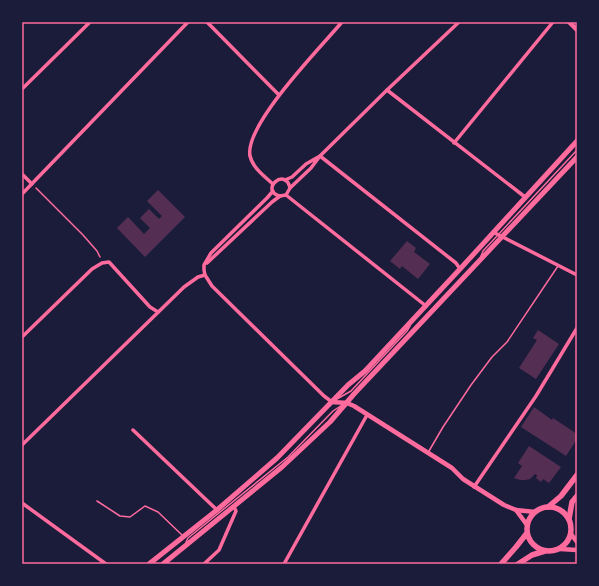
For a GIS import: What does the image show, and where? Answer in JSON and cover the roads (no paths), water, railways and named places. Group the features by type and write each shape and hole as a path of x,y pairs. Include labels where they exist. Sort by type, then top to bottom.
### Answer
{"main road":[{"path":"163,564 234,507 307,444 330,422 479,261 525,197 577,141"},
{"path":"149,564 277,458 348,385 365,371 460,269 498,235 577,157"},
{"path":"548,507 553,507 562,511 569,518 571,524 571,534 567,543 555,551 538,549 532,544 527,533 527,525 529,520 536,512 548,507 561,496 577,475"},
{"path":"569,518 572,502 577,496"},
{"path":"501,564 527,533"},
{"path":"519,563 532,555 545,551"}],"street":[{"path":"22,89 90,22"},
{"path":"22,194 188,22"},
{"path":"208,22 279,95"},
{"path":"342,22 279,95 264,116 256,131 250,151 254,166 273,184 273,191 211,253 204,264 205,274 212,286 230,305 332,402 346,403 367,415 452,468 474,487 504,505 516,510 536,512"},
{"path":"286,195 290,188 311,168 320,156 459,22"},
{"path":"454,142 553,22"},
{"path":"569,22 577,30"},
{"path":"387,90 525,197"},
{"path":"273,184 277,180 285,180 292,177 306,164 320,156"},
{"path":"320,156 456,263 460,269"},
{"path":"22,174 32,184"},
{"path":"285,180 290,188"},
{"path":"273,191 274,194 280,196"},
{"path":"204,264 215,256 272,202 280,196 286,195 426,306"},
{"path":"498,235 577,275"},
{"path":"22,337 92,269 102,263 109,262 150,307 158,312"},
{"path":"22,445 158,312 193,280 205,274"},
{"path":"474,487 536,396 577,328"},
{"path":"284,564 367,415"},
{"path":"133,430 216,510"},
{"path":"22,503 106,564"},
{"path":"204,564 209,561 219,550 236,510 234,507"},
{"path":"516,510 527,525"},
{"path":"571,534 577,542"},
{"path":"560,549 577,550"}],"lane":[{"path":"498,235 577,150"},
{"path":"428,453 443,427 471,385 492,357 506,342 558,266"},
{"path":"182,549 188,538 288,457 333,410 346,403"},
{"path":"97,500 120,516 130,518 145,506 158,512 183,536"}]}
